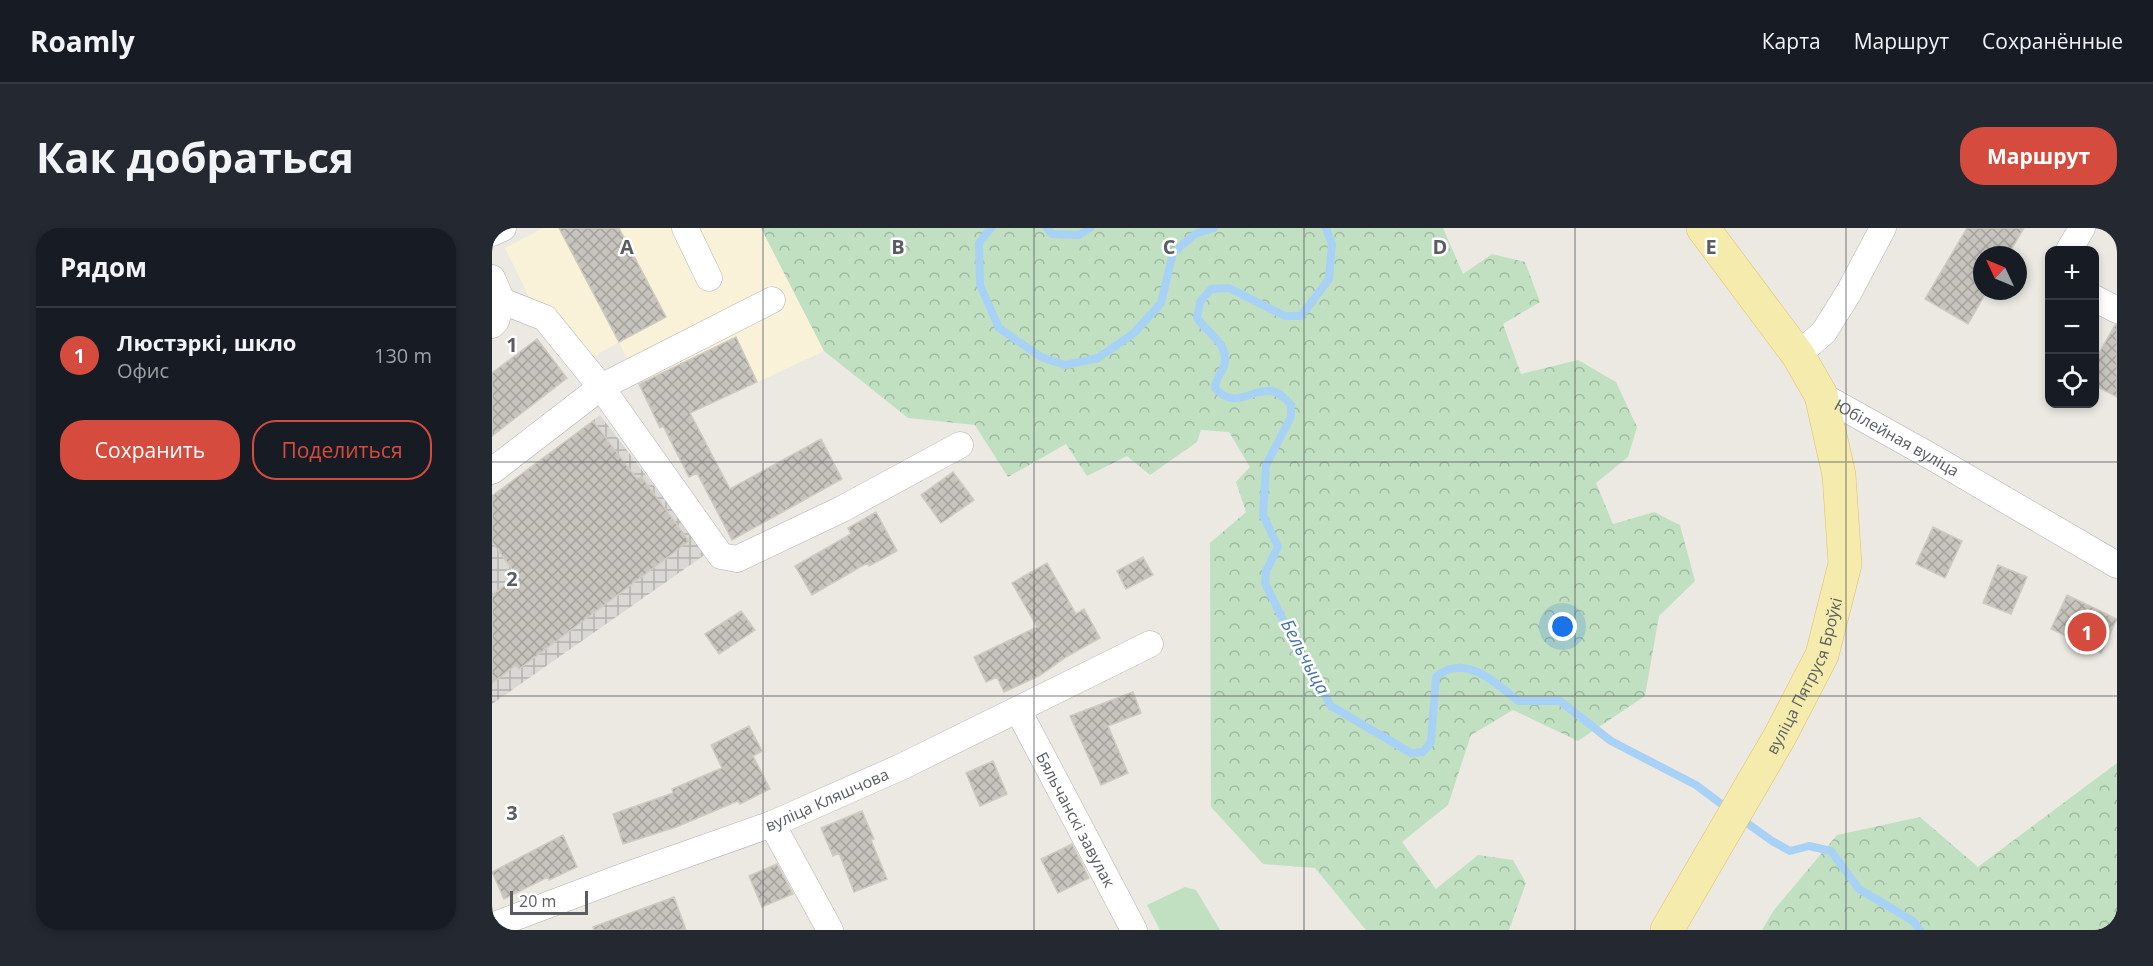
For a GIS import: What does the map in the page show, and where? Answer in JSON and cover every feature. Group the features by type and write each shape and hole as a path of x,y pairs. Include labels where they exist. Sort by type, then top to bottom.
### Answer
{"main road":[{"name":"Юбілейная вуліца","path":"1703,228 1798,355 1821,395"},
{"name":"вуліца Пятруся Броўкі","path":"1672,921 1780,736 1822,655 1845,564 1839,475 1821,395"}],"street":[{"path":"492,233 503,228"},
{"path":"685,228 709,278"},
{"path":"1798,355 1824,332 1849,292 1883,228"},
{"path":"2071,246 2082,228"},
{"path":"492,325 496,321 497,289 545,318 601,387 721,556 738,559 842,509 960,445"},
{"path":"492,471 601,387 772,300"},
{"path":"2098,300 2117,310"},
{"name":"Юбілейная вуліца","path":"1821,395 2117,565"},
{"name":"вуліца Кляшчова","path":"492,926 622,877 772,825 903,766 1150,644"},
{"name":"Бяльчанскі завулак","path":"1018,710 1134,930"},
{"path":"772,825 830,930"}],"shaded area":[{"path":"543,228 761,228 824,351 660,428 619,342 589,359 531,301 505,248"},
{"path":"600,415 706,554 492,704 492,496"}],"green space":[{"path":"761,228 1443,228 1463,274 1492,254 1525,262 1540,302 1503,324 1521,374 1578,360 1616,382 1637,427 1628,457 1596,483 1613,524 1654,512 1680,525 1695,581 1659,616 1645,696 1578,741 1513,710 1471,735 1448,805 1402,842 1436,889 1478,855 1513,860 1526,883 1509,930 1366,930 1315,868 1263,864 1211,807 1210,543 1246,512 1236,482 1250,467 1229,432 1201,430 1197,442 1150,475 1127,456 1087,476 1066,444 1008,477 975,425 908,418 824,351"},
{"path":"2117,763 2117,930 1762,930 1774,910 1837,835 1920,817 1978,867"},
{"path":"1185,887 1196,890 1220,930 1160,930 1147,905"}],"building":[{"path":"559,228 619,228 666,317 619,342"},
{"path":"1967,228 2024,228 2013,246 1973,246 1973,300 1982,300 1968,324 1925,299"},
{"path":"2117,325 2117,397 2099,388 2099,353"},
{"path":"736,337 757,382 690,413 730,489 821,439 842,479 732,540 697,473 689,477 663,426 660,428 639,384"},
{"path":"537,339 567,378 492,436 492,373"},
{"path":"593,421 637,479 641,476 689,541 519,669 516,665 492,683 492,595 517,576 492,542 492,496"},
{"path":"953,472 974,500 941,523 921,495"},
{"path":"876,512 897,551 869,566 867,563 812,595 795,566 851,534 848,528"},
{"path":"1933,527 1962,541 1945,578 1916,564"},
{"path":"1143,557 1153,575 1126,589 1117,571"},
{"path":"1047,563 1076,614 1084,609 1100,638 1066,657 1039,676 1004,692 997,677 986,682 974,657 1037,627 1012,583"},
{"path":"1998,565 2027,577 2011,614 1983,603"},
{"path":"2067,595 2117,619 2101,653 2051,629"},
{"path":"741,611 755,630 719,654 705,634"},
{"path":"1133,692 1141,713 1108,726 1128,773 1101,785 1070,716"},
{"path":"749,726 762,751 753,756 770,789 740,804 738,801 676,827 623,844 613,814 673,793 672,789 722,768 711,745"},
{"path":"993,761 1007,794 980,806 966,773"},
{"path":"862,811 887,879 854,892 839,853 833,856 821,828"},
{"path":"563,835 577,867 549,880 548,877 504,899 492,872"},
{"path":"1072,844 1089,878 1058,893 1041,859"},
{"path":"777,864 793,894 762,907 749,876"},
{"path":"674,897 686,930 594,930 593,927"}],"waterway":[{"name":"Бельчыца","path":"991,228 979,243 980,285 999,328 1041,357 1065,365 1098,358 1134,333 1161,303 1173,253 1195,234 1214,228"},
{"name":"Бельчыца","path":"1047,228 1052,234 1079,235 1090,228"},
{"name":"Бельчыца","path":"1326,228 1332,244 1329,279 1301,316 1285,316 1229,288 1211,289 1200,302 1197,318 1224,351 1224,366 1216,380 1215,388 1222,395 1236,398 1257,392 1272,391 1291,405 1291,417 1266,465 1263,515 1278,547 1266,571 1265,583 1287,628 1331,706 1411,753 1423,752 1431,742 1436,677 1447,670 1468,669 1490,679 1518,701 1560,701 1611,741 1696,785 1728,809"},
{"name":"Бельчыца","path":"1740,818 1790,851 1809,846 1831,851 1859,889 1913,921 1920,930"}],"place":[{"name":"Люстэркі, шкло","path":"2087,632"}]}
